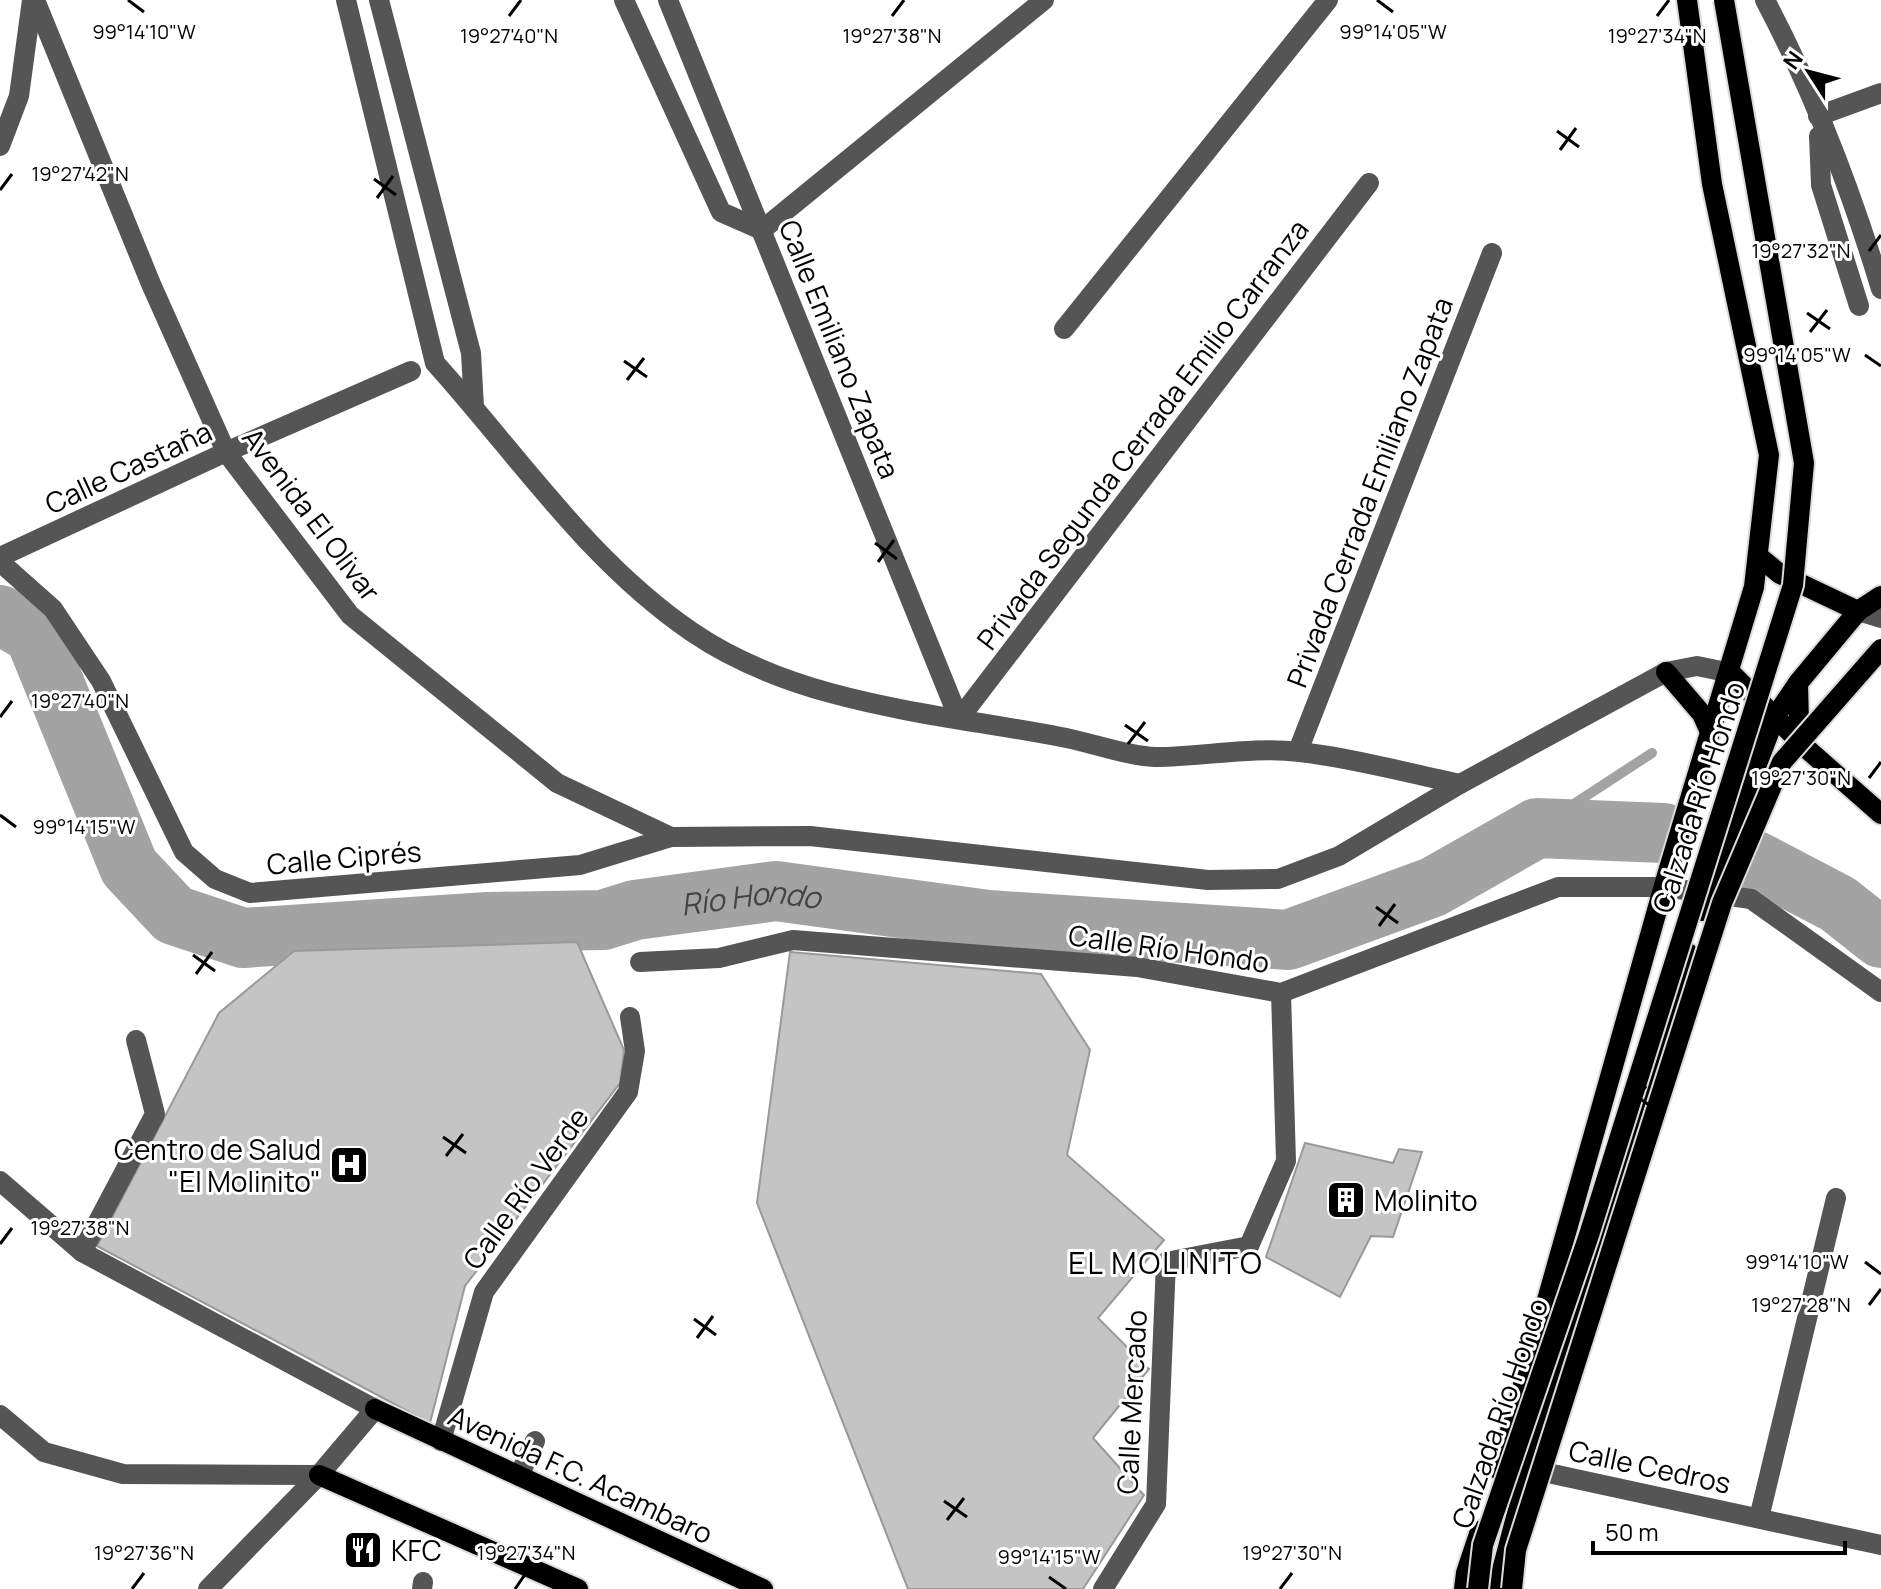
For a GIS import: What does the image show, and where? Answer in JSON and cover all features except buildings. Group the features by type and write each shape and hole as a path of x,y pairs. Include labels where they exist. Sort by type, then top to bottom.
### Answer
{"main road":[{"name":"Calzada Río Hondo","path":"1464,1589 1466,1573 1501,1464 1664,887 1710,732 1731,673 1754,587 1769,455 1712,184 1687,0"},
{"name":"Calzada Río Hondo","path":"1478,1589 1483,1545 1593,1220 1793,585 1804,463 1724,0"},
{"path":"1758,556 1780,574 1858,611"},
{"name":"Calzada Río Hondo","path":"1497,1589 1529,1468 1706,894 1775,717 1798,683 1858,611 1881,596"},
{"path":"1512,1589 1516,1550 1722,903 1782,762 1881,649"},
{"path":"1666,672 1702,714 1710,732"},
{"path":"1731,673 1806,748 1881,814"},
{"path":"1798,683 1799,723 1806,748"},
{"name":"Avenida F.C. Acambaro","path":"375,1409 763,1589"},
{"path":"319,1475 565,1586"}],"street":[{"path":"0,146 19,96 34,0"},
{"name":"Avenida El Olivar","path":"34,0 151,284 226,452 350,615 557,783 671,837"},
{"path":"346,0 435,363 564,517 626,579 692,633 763,672 865,701 1152,757 1298,751 1460,784"},
{"path":"379,0 471,353 474,407"},
{"path":"624,0 721,212 762,230 1044,0"},
{"name":"Calle Emiliano Zapata","path":"668,0 959,719"},
{"path":"1064,329 1328,0"},
{"path":"1765,0 1792,52 1818,116 1864,232 1881,289"},
{"path":"1818,116 1881,93"},
{"path":"1818,116 1821,185 1859,306"},
{"name":"Privada Segunda Cerrada Emilio Carranza","path":"959,719 1369,183"},
{"name":"Privada Cerrada Emiliano Zapata","path":"1298,751 1492,253"},
{"name":"Calle Castaña","path":"0,559 226,452 411,371"},
{"name":"Calle Ciprés","path":"0,559 53,609 101,681 184,852 215,879 250,893 580,865 671,837"},
{"path":"1858,611 1881,618"},
{"path":"671,837 810,836 1208,880 1278,879 1339,856 1460,784 1666,672 1697,666 1731,673"},
{"name":"Calle Río Hondo","path":"640,962 719,958 793,940 1137,967 1281,993 1558,887 1664,887 1751,899 1881,992"},
{"name":"Calle Mercado","path":"1103,1589 1156,1504 1166,1262 1249,1246 1286,1161 1281,993"},
{"name":"Calle Río Verde","path":"441,1441 484,1292 628,1092 635,1051 630,1017"},
{"path":"82,1252 155,1114 136,1040"},
{"path":"0,1181 82,1252 375,1409 319,1475 208,1589"},
{"path":"1759,1518 1836,1198"},
{"path":"0,1415 44,1452 123,1474 319,1475"},
{"path":"519,1476 535,1441"},
{"name":"Calle Cedros","path":"1501,1464 1881,1545"}],"waterway":[{"name":"Río Hondo","path":"0,615 34,634 129,867 174,915 243,938 488,922 603,920 635,910 776,891 988,920 1288,940 1433,887 1537,828 1664,833"},
{"path":"1537,828 1652,753"},
{"path":"1756,861 1838,904 1881,938"}],"place":[{"name":"Centro de Salud \"El Molinito\"","path":"349,1165"},
{"name":"Molinito","path":"1346,1200"},
{"name":"KFC","path":"363,1550"}],"district":[{"name":"EL MOLINITO","path":"1166,1262"}]}
